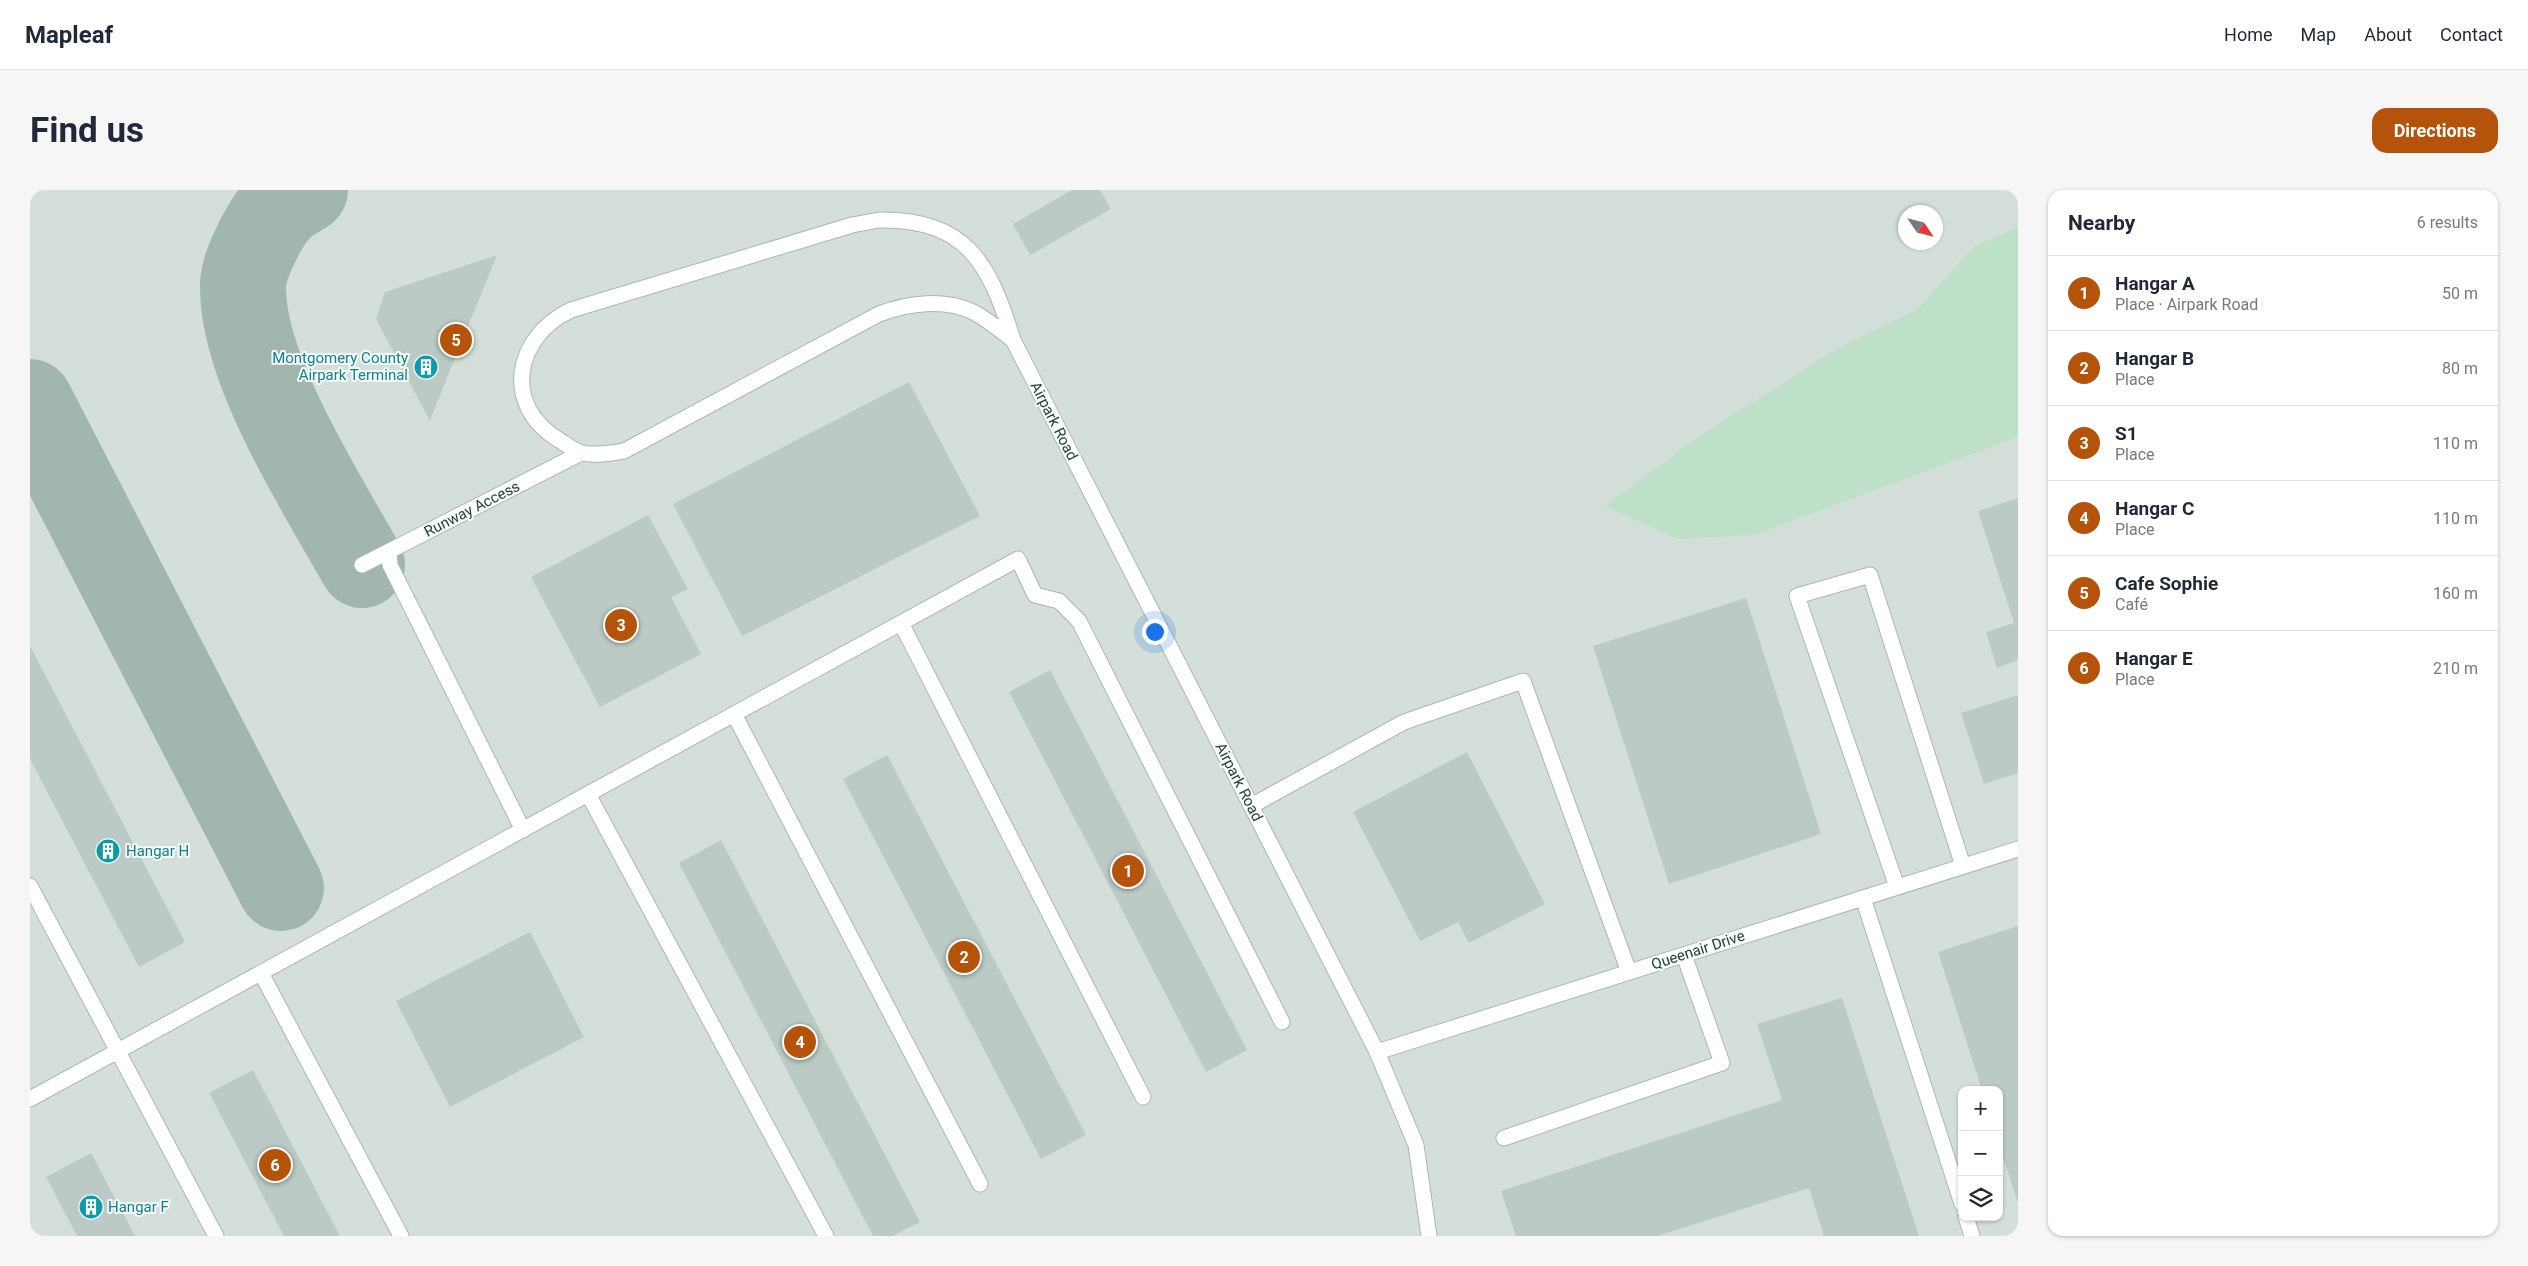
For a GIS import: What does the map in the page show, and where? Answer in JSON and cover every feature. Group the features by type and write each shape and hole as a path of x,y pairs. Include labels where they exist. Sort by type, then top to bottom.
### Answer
{"street":[{"name":"Airpark Road","path":"582,453 552,435 534,416 524,393 521,372 525,355 545,326 571,310 852,225 879,220 908,221 935,229 969,249 983,265 993,282 1013,340 1377,1052 1416,1145 1429,1236"},
{"path":"582,453 609,454 624,451 879,314 895,308 920,304 959,307 975,313 1013,340"},
{"name":"Runway Access","path":"362,565 582,453"},
{"path":"389,552 390,565 523,830"},
{"path":"30,1099 1018,559 1035,595 1059,601 1078,621 1282,1022"},
{"path":"1896,887 1797,596 1870,575 1964,866"},
{"path":"901,623 1143,1097"},
{"path":"1251,806 1404,722 1524,681 1629,972"},
{"path":"734,714 980,1184"},
{"path":"588,794 826,1236"},
{"name":"Queenair Drive","path":"1377,1052 2018,849"},
{"path":"30,886 216,1236"},
{"path":"1863,898 1958,1192"},
{"path":"1504,1138 1722,1063 1684,955"},
{"path":"261,973 401,1236"},
{"path":"1967,1221 1972,1236"}],"shaded area":[{"path":"30,190 2018,190 2018,1236 30,1236"}],"green space":[{"path":"2018,227 2018,437 1754,535 1678,539 1605,506 1701,435 1840,347 1918,309 1973,247"}],"building":[{"path":"1072,190 1100,190 1111,209 1030,255 1013,224"},
{"name":"Montgomery County Airpark Terminal","path":"497,255 430,421 376,319 385,292"},
{"path":"909,382 980,516 742,636 673,504"},
{"path":"2018,498 2018,660 1997,668 1986,632 2014,623 1978,511"},
{"path":"648,515 688,589 671,597 701,654 600,707 531,577"},
{"path":"1746,598 1821,834 1669,884 1593,646"},
{"name":"Hangar H","path":"30,646 185,942 139,967 30,759"},
{"path":"1050,670 1247,1050 1206,1072 1009,692"},
{"path":"2018,695 2018,773 1984,784 1961,713"},
{"path":"1467,752 1545,904 1469,943 1458,922 1420,941 1353,812"},
{"path":"887,755 1086,1135 1041,1159 843,779"},
{"path":"721,840 920,1222 893,1236 873,1236 679,863"},
{"path":"2018,926 2018,1203 2003,1157 2003,1086 1981,1086 1938,952"},
{"path":"530,932 584,1037 450,1107 396,1001"},
{"path":"1842,998 1919,1236 1824,1236 1809,1188 1657,1236 1516,1236 1501,1191 1782,1100 1757,1024"},
{"path":"253,1070 340,1236 284,1236 209,1093"},
{"name":"Hangar F","path":"91,1153 135,1236 77,1236 46,1177"}],"taxiway":[{"path":"305,190 280,207 268,222 256,244 244,276 246,318 255,354 286,429 362,565"},
{"path":"30,402 281,888"}],"place":[{"name":"Cafe Sophie","path":"456,340"},
{"name":"Montgomery County Airpark Terminal","path":"426,367"},
{"name":"S1","path":"621,625"},
{"name":"Hangar H","path":"108,851"},
{"name":"Hangar A","path":"1128,871"},
{"name":"Hangar B","path":"964,957"},
{"name":"Hangar C","path":"800,1042"},
{"name":"Hangar E","path":"275,1165"},
{"name":"Hangar F","path":"91,1207"}]}
